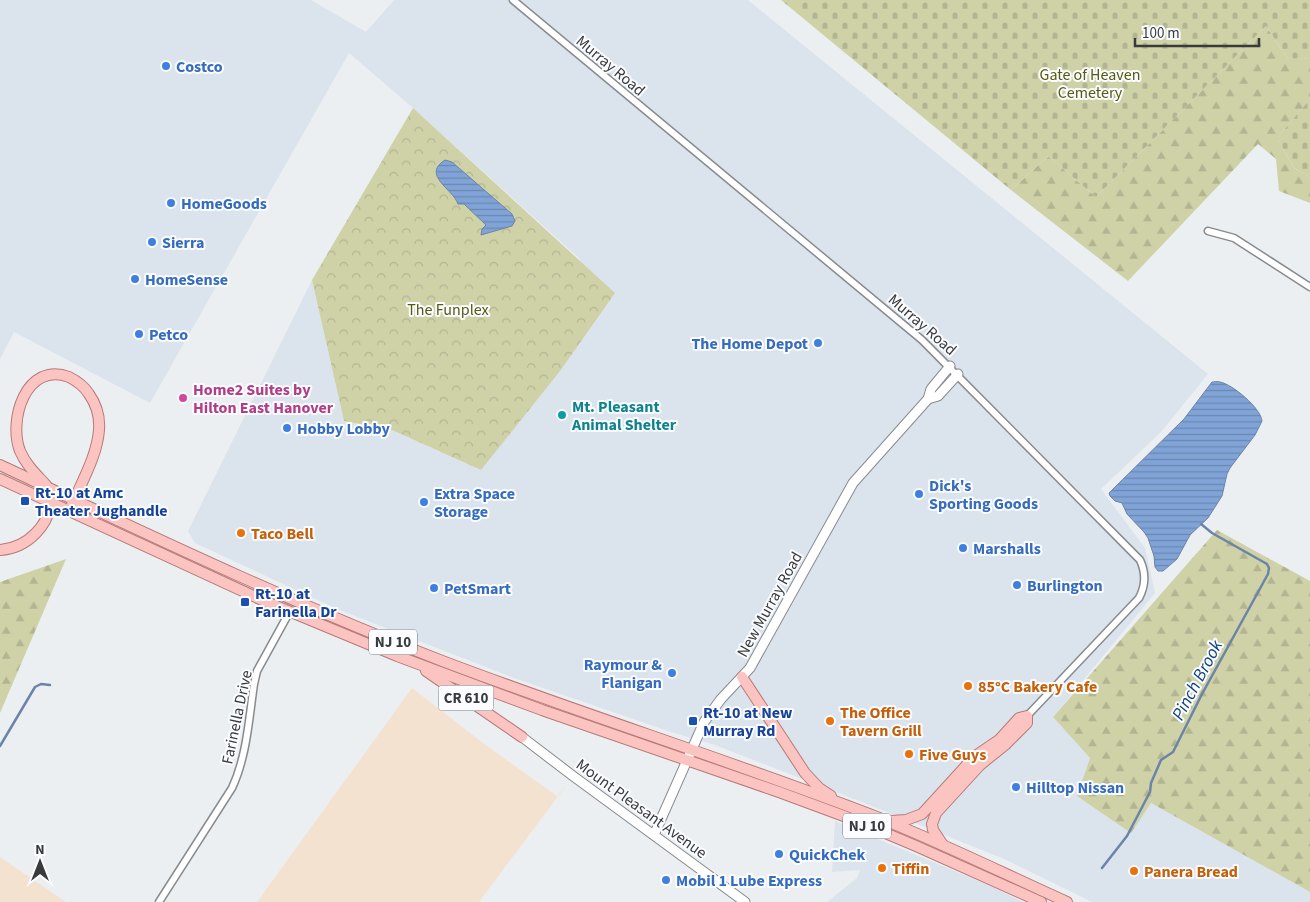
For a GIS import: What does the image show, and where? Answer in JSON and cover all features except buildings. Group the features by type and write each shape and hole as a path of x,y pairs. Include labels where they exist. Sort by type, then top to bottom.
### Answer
{"main road":[{"path":"0,550 17,547 34,536 44,522 52,503 52,494 49,488 30,467 21,452 16,436 16,419 27,390 41,379 59,375 75,380 88,391 94,401 99,422 94,454 69,510"},
{"name":"NJ 10","path":"0,465 227,572 389,640 569,708 692,750 884,820 944,845 1067,902"},
{"name":"NJ 10","path":"0,479 188,566 290,611 410,660 542,710 852,819 1041,902"},
{"name":"CR 610","path":"410,660 522,737"},
{"path":"742,677 812,782 851,808"},
{"path":"884,820 906,820 916,818 922,814 974,757 999,740 1019,718 1027,716 1027,723 1006,744 980,765 936,813 932,824 933,830 944,845"}],"street":[{"name":"Murray Road","path":"513,0 922,340 958,374 1137,556 1144,570 1144,582 1139,598 1027,716"},
{"path":"1208,231 1234,238 1310,287"},
{"name":"New Murray Road","path":"654,835 708,716 750,668 853,483 928,399 930,389 950,366"},
{"name":"New Murray Road","path":"928,399 938,396 958,374"},
{"name":"Farinella Drive","path":"159,902 232,788 242,762 257,672 290,611"},
{"name":"Mount Pleasant Avenue","path":"522,737 745,902"}],"shaded area":[{"path":"0,0 311,0 366,32 394,0 748,0 1208,374 1161,432 1101,489 1145,548 1155,593 1053,717 1090,758 1078,796 1131,832 1151,803 1310,892 1310,902 1092,902 1004,859 715,745 671,732 511,677 337,609 195,543 188,531 312,280 344,421 392,430 481,470 580,259 413,108 349,53 150,403 14,332 0,359"},
{"path":"412,688 487,746 557,796 568,783 479,902 257,902"},
{"path":"835,821 995,888 1023,902 827,902 857,878 860,870 832,872"},
{"path":"0,857 66,902 0,902"}],"green space":[{"name":"Gate of Heaven Cemetery","path":"781,0 1310,0 1310,58 1288,59 1266,26 1096,197 1048,156 1011,190"},
{"path":"1266,26 1288,59 1310,58 1310,99 1277,138 1294,168 1310,177 1310,203 1279,191 1276,159 1258,144 1128,281 1011,190 1048,156 1096,197"},
{"path":"1310,99 1310,177 1294,168 1277,138"},
{"name":"The Funplex","path":"413,108 615,293 560,371 481,470 392,430 344,421 312,280"},
{"path":"1217,530 1310,581 1310,892 1151,803 1131,833 1077,796 1090,758 1053,717"},
{"path":"66,559 0,713 0,582"}],"water":[{"path":"445,160 452,162 512,214 515,221 512,226 481,235 482,229 486,225 464,204 458,204 437,177 436,171 438,166"},
{"path":"1212,382 1225,384 1238,392 1257,410 1262,421 1255,435 1230,468 1222,496 1208,518 1190,535 1177,559 1163,571 1158,571 1155,567 1154,556 1148,538 1127,514 1122,503 1115,501 1109,493 1184,419"}],"waterway":[{"name":"Pinch Brook","path":"1102,868 1127,836 1150,792 1151,783 1161,760 1173,752 1202,694 1268,574 1269,568 1267,564 1212,533 1201,524"},
{"path":"0,746 35,687 41,684 50,685"}],"place":[{"name":"Costco","path":"166,66"},
{"name":"HomeGoods","path":"171,203"},
{"name":"Sierra","path":"152,242"},
{"name":"HomeSense","path":"135,279"},
{"name":"Petco","path":"139,334"},
{"name":"The Home Depot","path":"818,343"},
{"name":"Home2 Suites by Hilton East Hanover","path":"183,398"},
{"name":"Mt. Pleasant Animal Shelter","path":"562,415"},
{"name":"Hobby Lobby","path":"287,428"},
{"name":"Dick's Sporting Goods","path":"919,494"},
{"name":"Rt-10 at Amc Theater Jughandle","path":"25,501"},
{"name":"Extra Space Storage","path":"424,502"},
{"name":"Taco Bell","path":"241,533"},
{"name":"Marshalls","path":"963,548"},
{"name":"Burlington","path":"1017,585"},
{"name":"PetSmart","path":"434,588"},
{"name":"Rt-10 at Farinella Dr","path":"245,602"},
{"name":"Raymour & Flanigan","path":"672,673"},
{"name":"85°C Bakery Cafe","path":"968,686"},
{"name":"Rt-10 at New Murray Rd","path":"693,721"},
{"name":"The Office Tavern Grill","path":"830,721"},
{"name":"Five Guys","path":"909,754"},
{"name":"Hilltop Nissan","path":"1016,787"},
{"name":"QuickChek","path":"779,854"},
{"name":"Tiffin","path":"882,868"},
{"name":"Panera Bread","path":"1134,871"},
{"name":"Mobil 1 Lube Express","path":"666,880"}]}
